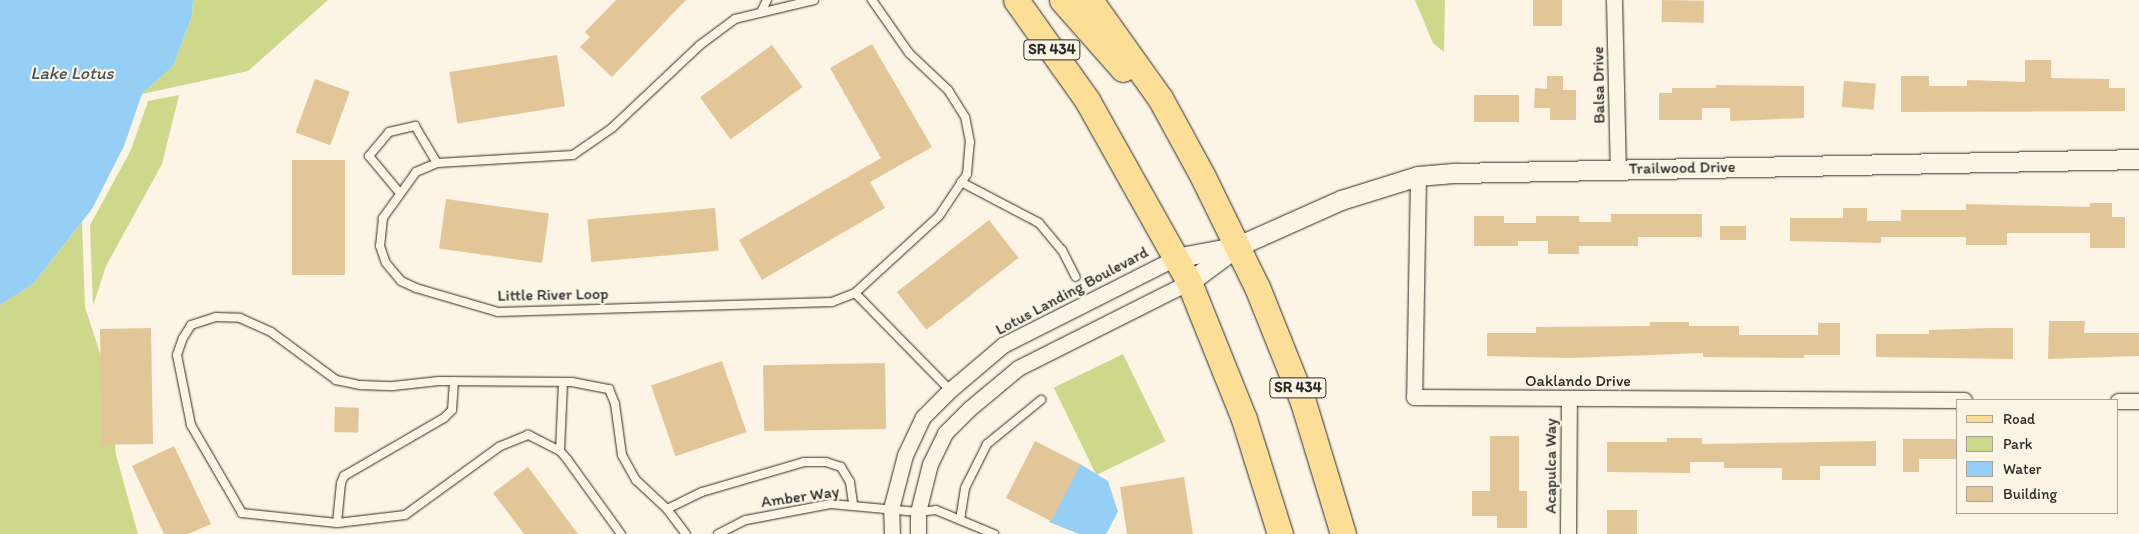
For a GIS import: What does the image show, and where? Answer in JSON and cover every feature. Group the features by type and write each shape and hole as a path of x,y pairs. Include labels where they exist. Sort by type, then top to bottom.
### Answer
{"main road":[{"name":"SR 434","path":"1016,0 1087,100 1119,152 1175,258 1190,282 1244,419 1280,534"},
{"path":"1062,0 1116,64 1160,98"},
{"name":"SR 434","path":"1090,0 1160,98 1238,246 1273,322 1300,393 1343,534"}],"street":[{"name":"Balsa Drive","path":"1614,0 1618,170"},
{"name":"Trailwood Drive","path":"1190,282 1238,246 1341,200 1418,176 2139,159"},
{"name":"Oaklando Drive","path":"1418,176 1414,397 1956,400"},
{"name":"Trailwood Drive","path":"1175,258 1238,246"},
{"name":"Lotus Landing Boulevard","path":"892,534 891,509 905,455 923,417 950,390 1003,346 1175,258"},
{"path":"918,534 918,512 930,464 945,433 969,409 1018,368 1190,282"},
{"name":"Acapulca Way","path":"1568,534 1569,399"},
{"path":"2119,401 2139,401"}],"lane":[{"path":"761,12 767,0"},
{"name":"Little River Loop","path":"814,0 735,19 700,45 612,128 573,155 437,163 416,172 399,192 383,218 380,246 386,263 401,281 416,288 498,312 832,302 856,293 939,216 967,174 970,142 965,117 948,90 910,52 872,0"},
{"path":"399,192 370,156 389,132 415,126 437,163"},
{"path":"961,182 1039,223 1062,250 1076,277"},
{"path":"856,293 950,390"},
{"path":"621,534 560,451 528,435 498,448 406,514 337,523 242,513 191,425 177,355 191,325 216,317 240,318 271,332 319,371 344,382 394,386 454,381 564,382 594,384 609,389 615,404 622,455 636,480 667,509 686,534"},
{"path":"337,523 340,483 344,476 444,418 452,410 454,381"},
{"path":"560,451 564,382"},
{"path":"960,520 965,488 987,444 1041,400"},
{"path":"667,509 702,492 804,462 826,462 841,467 850,482 853,504"},
{"name":"Amber Way","path":"718,534 746,520 831,504 853,504 918,512 936,510 994,534"}],"green space":[{"path":"193,0 328,0 248,71 142,94 173,66 192,16"},
{"path":"1415,0 1445,0 1444,52 1433,43"},
{"path":"179,95 162,164 106,266 93,306 90,225 131,150 148,101"},
{"path":"82,222 85,307 106,372 116,455 138,534 0,534 0,305 33,284"},
{"path":"1123,354 1166,441 1096,475 1054,388"}],"water":[{"name":"Lake Lotus","path":"0,0 193,0 192,16 173,66 142,94 124,146 92,209 33,284 0,305"},
{"path":"1080,464 1108,481 1118,512 1106,534 1079,534 1049,522"}],"building":[{"path":"616,0 686,0 612,77 580,47 590,37 585,32"},
{"path":"1533,0 1562,0 1562,26 1533,26"},
{"path":"1662,0 1704,1 1704,23 1662,22"},
{"path":"872,44 932,147 870,182 885,208 762,280 739,240 881,158 830,68"},
{"path":"772,45 803,87 731,139 700,97"},
{"path":"557,55 565,106 457,123 449,72"},
{"path":"2025,60 2051,60 2051,78 2109,79 2109,88 2125,88 2125,111 1901,112 1901,76 1929,76 1929,86 1967,86 1967,80 2025,82"},
{"path":"1547,76 1563,76 1563,90 1576,90 1576,120 1550,120 1550,108 1534,108 1535,88 1547,89"},
{"path":"315,79 350,92 330,145 296,133"},
{"path":"1844,81 1876,84 1874,110 1842,107"},
{"path":"1716,85 1804,86 1804,118 1730,121 1730,108 1702,108 1702,120 1659,120 1659,93 1672,93 1672,88 1716,88"},
{"path":"1474,95 1519,95 1519,122 1474,122"},
{"path":"292,160 345,160 345,275 292,275"},
{"path":"446,199 549,213 542,263 439,249"},
{"path":"2090,203 2112,203 2112,217 2125,217 2125,248 2090,248 2090,233 2007,233 2007,245 1966,245 1966,237 1881,237 1881,243 1790,241 1790,218 1843,218 1843,208 1867,208 1867,221 1901,221 1901,210 1966,210 1966,204 2090,207"},
{"path":"715,208 719,251 591,262 587,219"},
{"path":"1611,214 1702,214 1702,237 1638,237 1638,246 1579,246 1579,254 1548,254 1548,241 1518,241 1518,246 1474,246 1474,216 1504,216 1504,223 1536,223 1536,216 1579,216 1579,222 1611,222"},
{"path":"989,220 1019,258 926,330 897,292"},
{"path":"1720,226 1746,226 1746,240 1720,240"},
{"path":"2049,321 2085,321 2084,333 2139,333 2139,356 2048,359"},
{"path":"1650,322 1689,322 1689,326 1739,326 1739,335 1818,335 1818,323 1840,323 1840,355 1804,355 1804,358 1703,357 1703,353 1571,358 1487,356 1487,333 1536,333 1536,327 1650,326"},
{"path":"151,328 153,444 102,445 100,329"},
{"path":"2013,328 2013,359 1876,357 1876,334 1929,334 1929,330"},
{"path":"722,361 746,432 676,456 651,385"},
{"path":"885,363 886,429 764,431 763,365"},
{"path":"335,407 359,408 358,433 334,432"},
{"path":"1490,436 1519,436 1519,491 1527,491 1527,528 1497,528 1497,516 1472,516 1472,491 1490,491"},
{"path":"1667,438 1702,438 1702,444 1876,441 1876,466 1820,466 1820,480 1782,480 1782,468 1724,468 1724,462 1690,462 1690,473 1607,472 1607,442 1667,442"},
{"path":"1903,439 1956,439 1956,459 1919,459 1919,472 1903,472"},
{"path":"1035,441 1080,464 1051,521 1006,498"},
{"path":"174,446 211,524 188,534 164,534 132,466"},
{"path":"528,467 578,534 524,534 493,493"},
{"path":"1184,477 1193,534 1127,534 1120,487"},
{"path":"1607,510 1637,510 1637,534 1607,534"}]}
